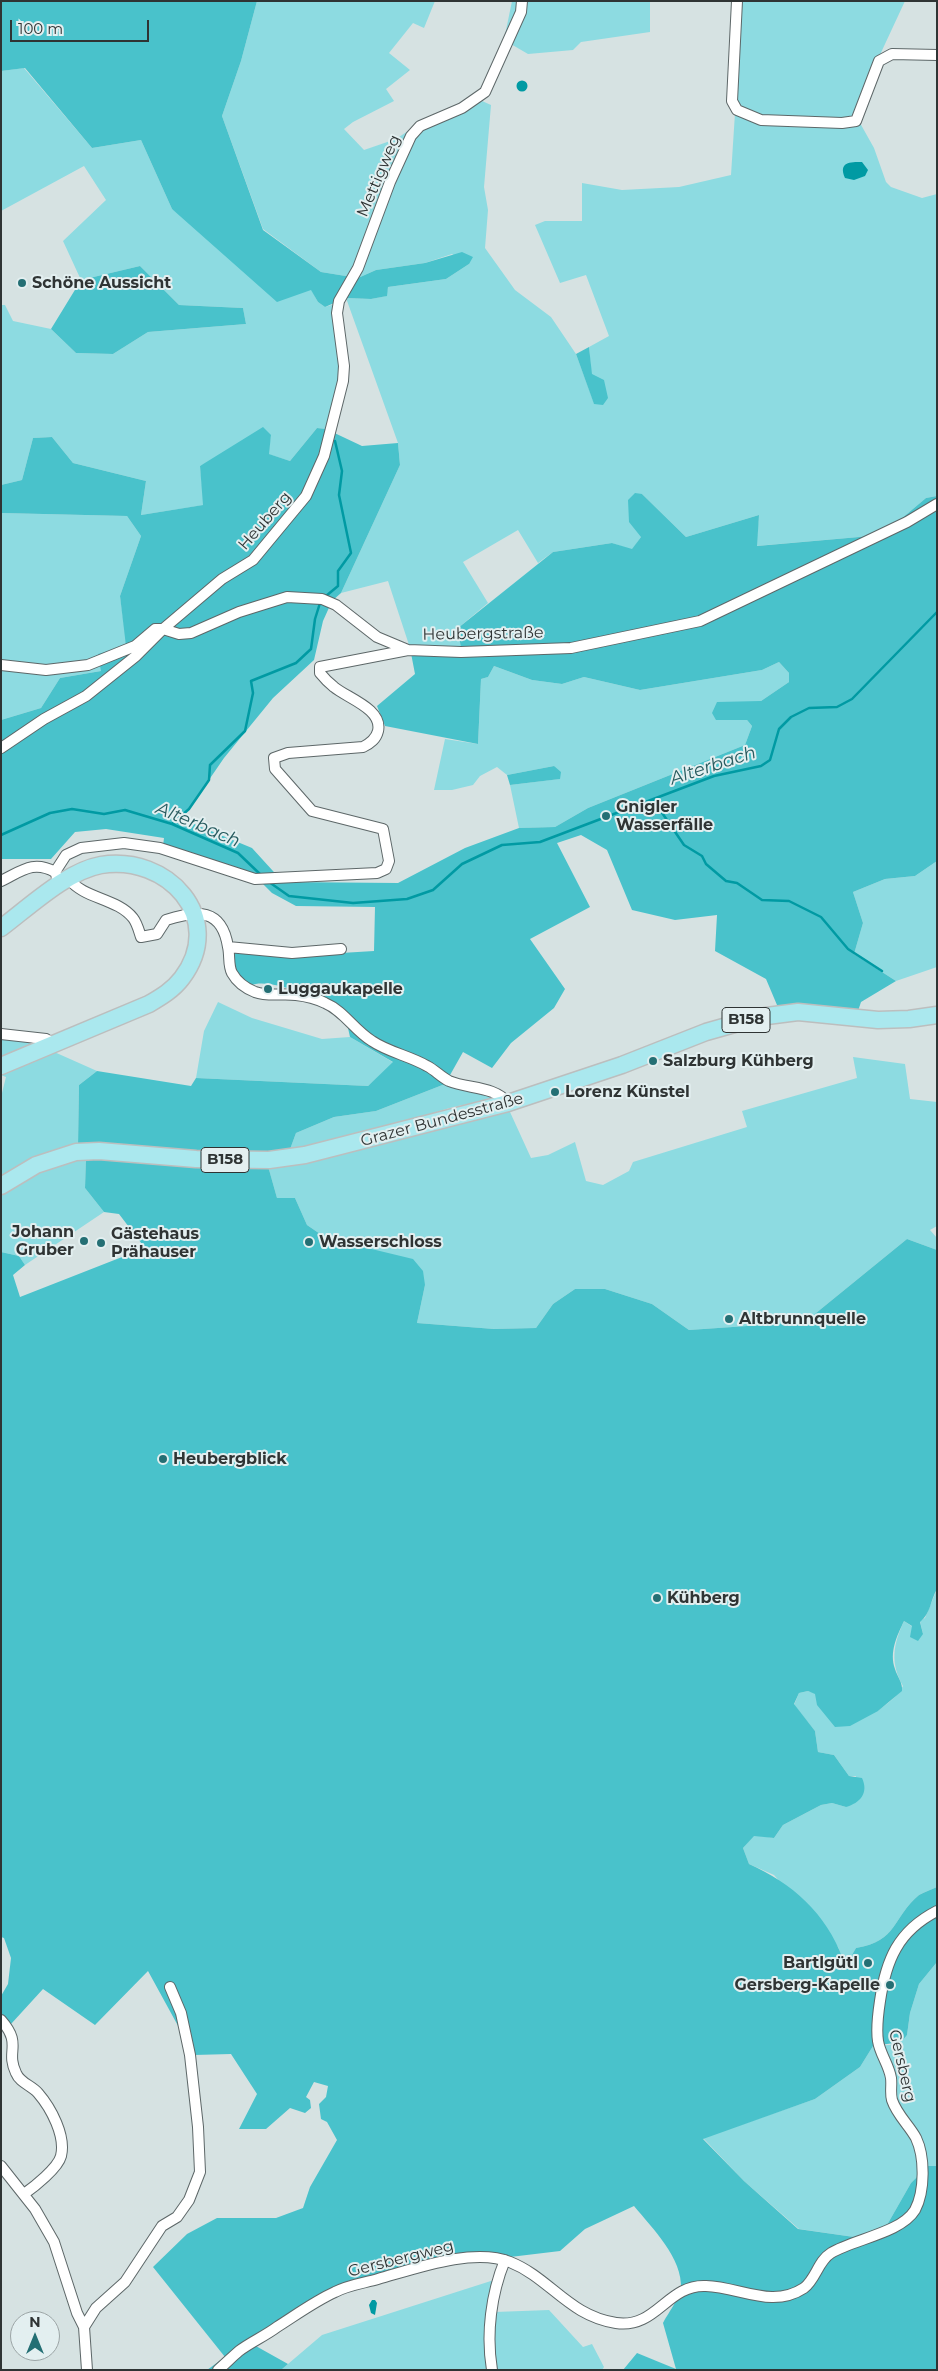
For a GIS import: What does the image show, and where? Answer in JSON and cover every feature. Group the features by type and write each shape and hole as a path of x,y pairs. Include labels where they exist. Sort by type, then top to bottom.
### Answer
{"main road":[{"path":"1,928 62,878 100,866 132,864 151,869 167,878 181,891 191,905 197,924 196,943 192,960 182,978 169,992 149,1004 1,1066"},
{"name":"Grazer Bundesstraße","path":"1,1186 36,1165 76,1152 99,1151 196,1159 269,1160 305,1155 371,1140 508,1103 622,1065 706,1032 759,1017 798,1012 878,1020 909,1019 937,1015"}],"street":[{"name":"Mettigweg","path":"347,287 358,268 411,136 420,126 462,108 486,92 521,12 522,1"},
{"path":"737,1 732,101 737,110 761,120 842,123 856,121 879,61 892,54 937,55"},
{"name":"Heuberg","path":"1,665 46,670 88,665 135,646 155,629 163,629 222,580 253,560 306,496 324,456 343,381 344,366 337,312 339,301 347,287"},
{"name":"Heubergstraße","path":"163,629 179,634 191,633 272,600 287,597 322,599 336,605 377,637 408,650 461,652 571,648 700,621 907,522 937,504"},
{"path":"1,748 44,719 86,696 136,656 163,629"},
{"path":"62,878 66,855 81,848 124,843 160,848 255,879 377,873 386,869 389,861 383,830 312,811 275,769 273,763 274,758 288,753 363,747 372,743 378,730 379,721 374,713 334,687 320,673 320,667 408,650"},
{"path":"1,881 33,866 44,866 74,885 116,905 133,918 141,937 157,934 166,920 194,914 210,916 223,926 228,947 230,972 240,984 255,992 272,996 296,995 333,1006 343,1014 351,1025 372,1042 427,1066 450,1081 499,1095 508,1103"},
{"path":"228,947 292,953 341,949"},
{"path":"1,1034 46,1039 54,1044"},
{"name":"Gersberg","path":"861,2239 886,2230 907,2219 915,2209 920,2194 922,2170 919,2147 916,2138 898,2112 891,2097 890,2077 880,2049 878,2023 886,1973 898,1944 919,1920 937,1911"},
{"path":"84,2327 96,2308 125,2282 162,2226 177,2217 185,2206 200,2172 198,2127 190,2056 181,2013 170,1987"},
{"path":"1,2020 14,2038 12,2060 15,2072 19,2079 38,2092 58,2126 61,2138 61,2157 44,2178 24,2194"},
{"path":"1,2166 46,2225 77,2313 84,2327 87,2370"},
{"name":"Gersbergweg","path":"218,2370 248,2346 335,2291 449,2260 473,2258 505,2260 533,2275 585,2314 622,2324 645,2319 654,2314 681,2290 693,2287 732,2289 767,2298 790,2295 806,2286 825,2258 861,2239"},
{"path":"492,2370 493,2299 497,2279 505,2260"}],"shaded area":[{"path":"1,1 257,1 241,61 222,116 263,230 321,272 358,278 376,270 425,263 462,252 473,257 469,264 446,279 388,287 387,296 371,299 346,298 325,307 318,302 311,290 277,302 172,209 141,140 92,148 25,68 1,71"},
{"path":"257,1 435,1 424,28 413,23 389,53 410,70 386,89 394,101 353,122 344,129 364,150 396,139 408,131 482,101 491,105 484,187 488,210 485,248 515,290 551,317 576,354 594,403 589,347 609,336 586,275 560,283 535,225 545,221 582,221 582,183 622,190 679,187 731,175 735,113 736,1 905,1 852,115 860,123 874,148 886,182 891,187 922,198 937,194 937,496 926,498 882,535 756,546 759,515 686,537 642,494 641,537 632,550 612,543 553,552 538,563 518,530 463,562 488,603 458,628 461,649 410,648 388,581 341,593 400,465 398,443 346,298 371,299 386,296 388,287 446,279 469,264 452,254 425,263 376,270 358,278 321,272 263,229 222,116 241,61"},
{"path":"512,1 650,1 650,32 581,42 573,50 528,54 504,40"},
{"path":"24,68 92,148 141,140 172,209 311,289 318,302 325,307 335,304 340,363 339,377 326,429 317,428 290,461 268,454 271,435 200,466 204,505 141,515 146,481 73,463 52,437 33,438 22,480 1,485 1,305 5,305 13,321 51,329 76,353 113,354 148,332 246,324 243,308 179,305 140,266 81,280 63,241 106,200 84,166 1,211 1,71"},
{"path":"522,80 528,86 522,92 516,86"},
{"path":"862,162 868,170 865,176 854,180 845,178 843,169 846,164"},
{"path":"140,266 179,305 243,308 246,324 148,332 113,354 76,353 51,329 81,280"},
{"path":"589,347 592,374 604,380 608,398 603,405 594,404 576,354"},
{"path":"263,427 271,435 269,454 290,461 317,428 326,429 362,446 398,443 400,465 341,593 332,601 323,621 314,660 273,698 224,758 182,819 252,848 283,882 398,883 465,848 519,828 555,827 588,808 745,745 752,726 747,720 716,720 712,713 717,702 761,701 789,682 789,673 779,662 762,670 640,690 584,677 562,684 532,680 494,666 488,677 481,679 478,744 385,726 377,706 415,674 410,648 461,649 458,628 553,552 612,543 632,549 641,537 629,522 628,500 635,493 642,494 686,537 759,515 757,546 882,535 926,498 937,496 937,861 915,876 885,879 853,892 863,923 854,954 896,981 861,1002 858,1011 777,1005 766,979 715,951 717,915 675,920 632,910 607,850 581,835 557,843 590,907 530,939 565,989 554,1008 511,1043 492,1068 463,1052 445,1084 376,1111 334,1117 296,1133 289,1152 262,1154 78,1146 79,1085 97,1071 191,1086 196,1078 368,1086 393,1062 350,1037 344,1010 284,987 260,983 251,985 235,972 231,951 292,956 374,951 375,907 296,906 272,893 257,878 163,846 164,838 106,829 75,832 51,859 1,859 1,720 41,708 60,678 101,671 98,654 126,646 120,596 141,536 127,516 1,513 1,485 22,480 33,438 52,437 73,463 146,481 141,515 203,505 200,466"},
{"path":"1,513 127,516 141,536 120,596 127,646 101,671 60,678 41,708 1,720"},
{"path":"779,662 789,673 789,682 761,701 716,720 747,720 752,726 745,745 588,808 555,827 519,828 510,785 559,779 554,766 507,775 497,767 480,776 473,785 452,790 434,790 445,739 478,744 481,679 488,677 494,666 532,680 562,684 584,677 640,690 762,670"},
{"path":"554,766 561,772 560,779 510,785 507,775"},
{"path":"937,861 937,967 896,981 854,954 863,923 853,892 885,879 915,876"},
{"path":"218,1002 252,1018 322,1039 350,1037 394,1063 368,1086 196,1078 204,1031"},
{"path":"1,1037 43,1043 1,1061"},
{"path":"52,1051 97,1071 79,1085 78,1146 1,1180 1,1097 6,1077 1,1075 1,1071"},
{"path":"853,1057 905,1064 910,1099 937,1102 937,1226 930,1230 937,1238 937,1250 907,1239 805,1322 689,1330 652,1304 605,1289 575,1289 553,1304 536,1328 494,1329 417,1323 425,1285 361,1248 326,1238 307,1225 295,1198 277,1198 268,1166 504,1109 510,1112 531,1158 548,1155 575,1142 586,1181 603,1185 629,1171 633,1162 747,1127 742,1111 857,1078"},
{"path":"445,1084 499,1098 445,1109 415,1123 289,1152 296,1133 334,1117 376,1111"},
{"path":"86,1158 85,1188 104,1212 25,1265 19,1256 1,1252 1,1194 47,1168"},
{"path":"86,1158 268,1166 277,1198 295,1198 307,1225 326,1238 413,1259 423,1271 425,1285 417,1323 494,1329 536,1328 553,1304 575,1289 605,1289 652,1304 689,1330 805,1322 907,1239 937,1250 937,1589 928,1611 920,1622 923,1634 918,1641 910,1637 912,1626 904,1621 893,1650 893,1663 901,1682 902,1691 878,1711 850,1726 835,1727 817,1705 815,1694 808,1691 799,1693 794,1704 815,1731 818,1752 834,1755 849,1776 862,1778 864,1793 862,1797 846,1807 832,1803 821,1805 783,1825 774,1838 754,1836 743,1848 749,1864 779,1880 806,1901 827,1927 843,1959 849,1960 856,1948 870,1945 880,1940 893,1928 919,1895 937,1887 937,1962 919,1984 910,2013 907,2035 901,2042 873,2046 860,2067 815,2099 703,2139 744,2181 798,2229 854,2237 887,2225 911,2183 928,2166 937,2166 937,2370 623,2370 637,2353 676,2369 663,2323 680,2292 680,2277 672,2255 665,2244 634,2206 585,2229 560,2251 510,2257 480,2256 342,2284 254,2345 288,2364 281,2370 207,2370 225,2357 153,2267 187,2234 217,2218 276,2218 303,2208 310,2187 337,2140 327,2122 321,2119 319,2104 326,2097 328,2086 314,2082 306,2097 310,2100 311,2108 305,2113 290,2108 266,2129 239,2129 257,2094 231,2054 194,2055 148,1971 95,2025 43,1989 11,2024 1,2015 1,1996 8,1984 11,1958 4,1938 1,1937 1,1252 19,1256 25,1265 13,1275 20,1297 145,1248 119,1214 104,1212 85,1188"},
{"path":"937,1589 937,1887 919,1895 893,1928 880,1940 870,1945 856,1948 849,1960 843,1959 838,1947 774,1875 749,1864 743,1848 754,1835 774,1838 783,1825 821,1805 832,1803 846,1807 856,1776 849,1776 834,1755 818,1752 815,1731 794,1705 799,1693 808,1691 878,1711 895,1697 903,1686 896,1670 894,1654 897,1638 904,1621 923,1634 920,1621 925,1618"},
{"path":"937,1962 937,2166 928,2166 911,2183 887,2225 854,2237 799,2229 744,2181 703,2138 815,2099 860,2067 873,2046 890,2045 907,2035 910,2013 919,1984"},
{"path":"494,2280 495,2312 549,2310 583,2347 592,2344 604,2367 602,2370 281,2370 322,2335"},
{"path":"372,2300 375,2300 377,2303 375,2315 371,2313 369,2305"}],"waterway":[{"path":"326,596 338,586 338,571 351,553 339,495 342,471 335,441"},
{"path":"172,824 189,809 209,780 210,765 245,731 253,693 251,681 296,663 311,649 315,619 320,603"},
{"name":"Alterbach","path":"269,882 289,896 353,903 407,899 433,890 462,864 502,845 540,842 714,776 761,766 770,760 779,729 791,717 809,708 837,707 852,699 937,612"},
{"path":"654,801 684,845 702,856 706,864 726,881 737,883 762,900 789,901 821,917 848,949 882,971"},
{"name":"Alterbach","path":"1,835 50,813 72,809 104,814 125,810 172,824 238,853 261,875"}],"place":[{"name":"Schöne Aussicht","path":"22,283"},
{"name":"Gnigler Wasserfälle","path":"606,816"},
{"name":"Luggaukapelle","path":"268,989"},
{"name":"Salzburg Kühberg","path":"653,1061"},
{"name":"Lorenz Künstel","path":"555,1092"},
{"name":"Johann Gruber","path":"84,1241"},
{"name":"Wasserschloss","path":"309,1242"},
{"name":"Gästehaus Prähauser","path":"101,1243"},
{"name":"Altbrunnquelle","path":"729,1319"},
{"name":"Heubergblick","path":"163,1459"},
{"name":"Kühberg","path":"657,1598"},
{"name":"Bartlgütl","path":"868,1963"},
{"name":"Gersberg-Kapelle","path":"890,1985"}]}
